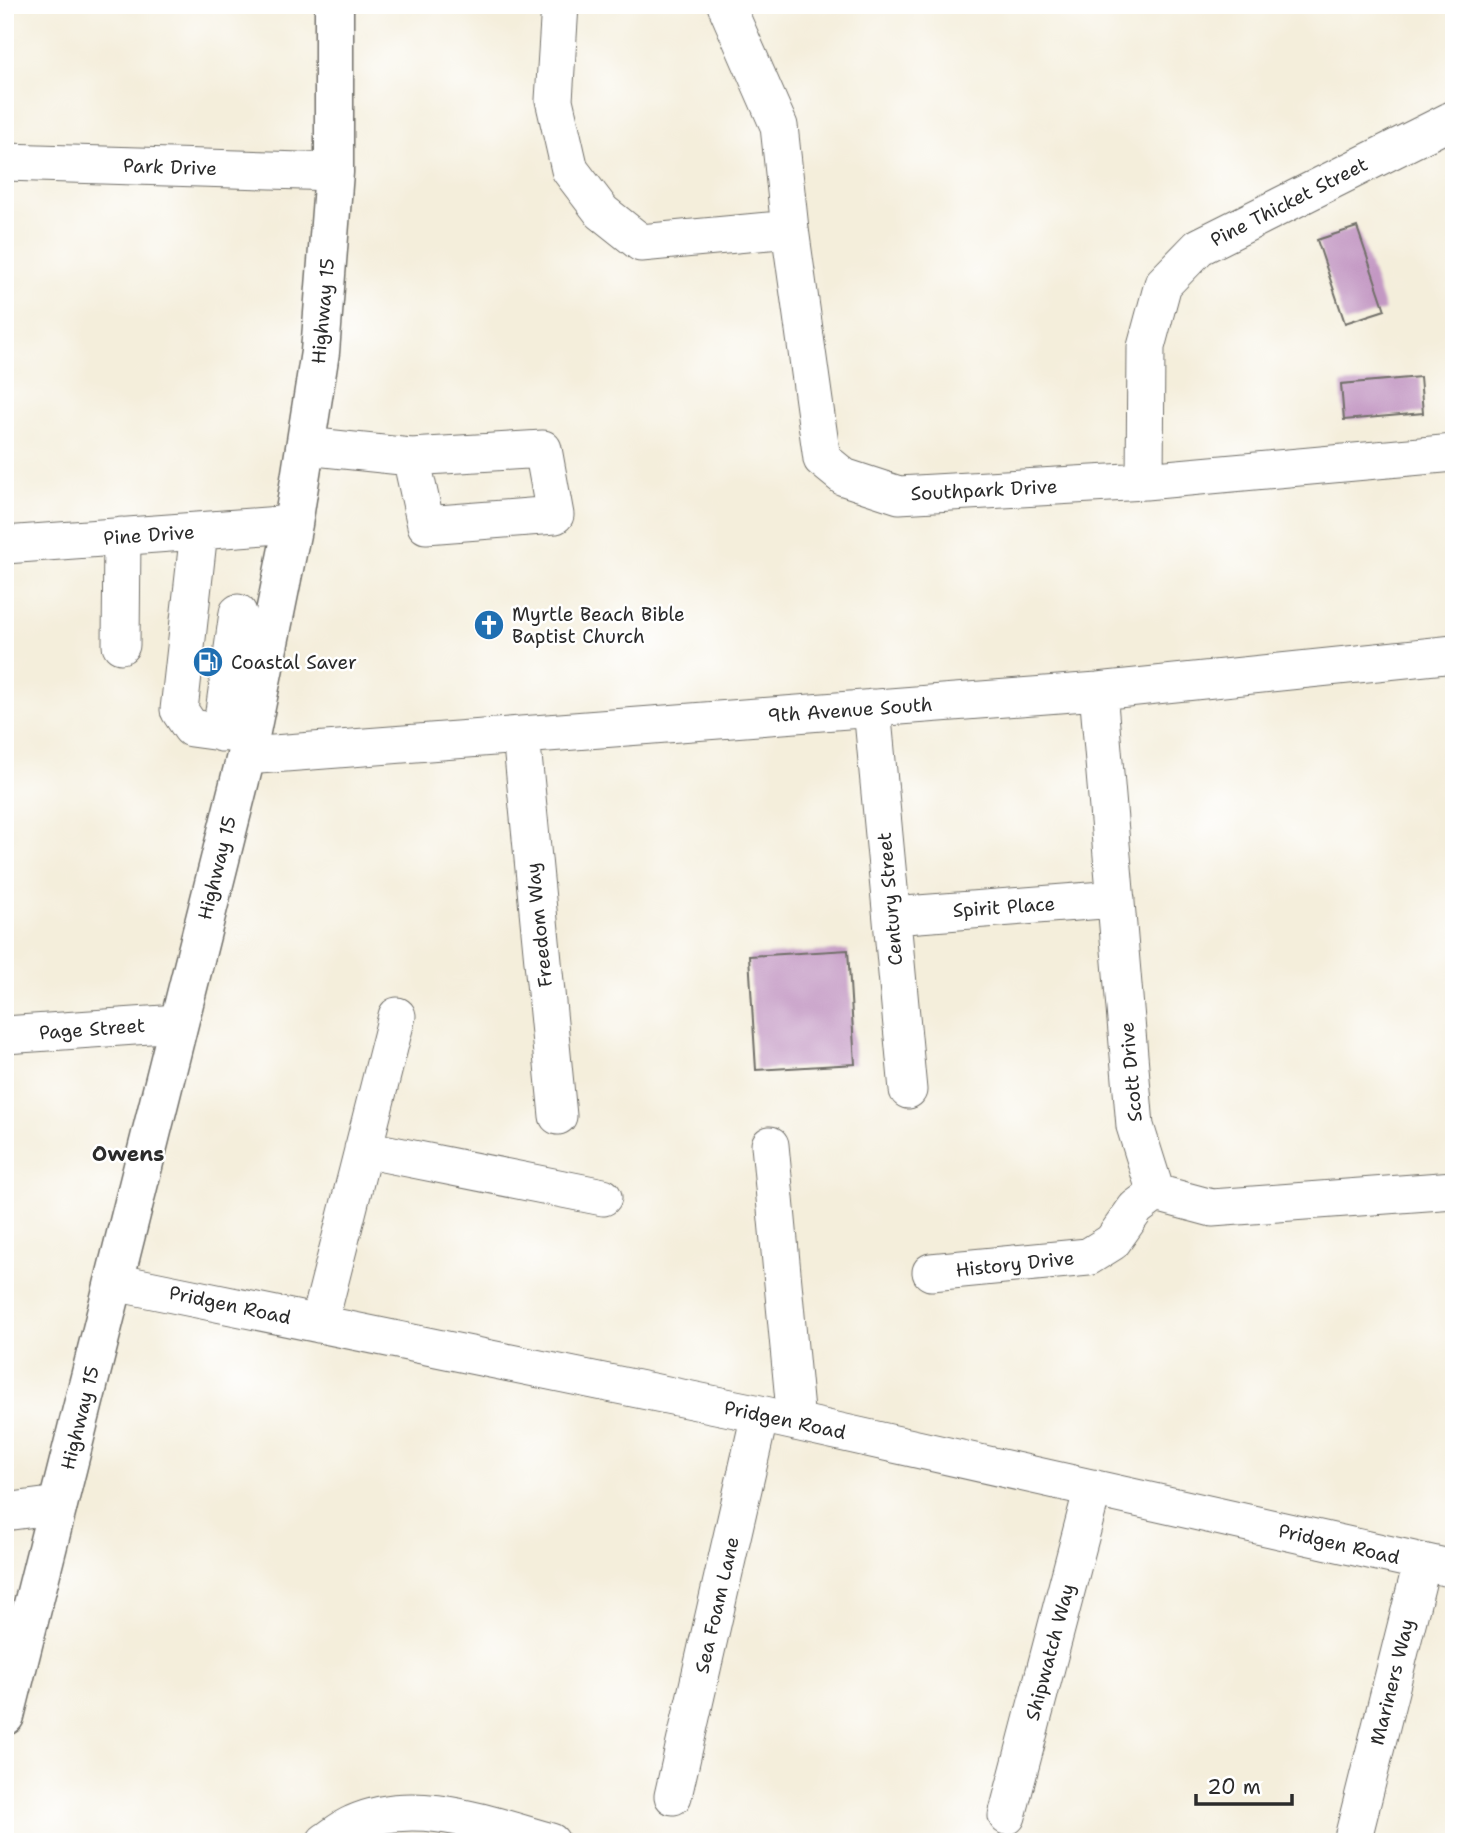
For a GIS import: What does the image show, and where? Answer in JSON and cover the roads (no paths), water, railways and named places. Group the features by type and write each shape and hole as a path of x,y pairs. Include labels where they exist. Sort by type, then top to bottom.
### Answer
{"main road":[{"name":"Highway 15","path":"5,1716 178,1023 239,742 257,613 293,524 320,352 334,172 334,5"}],"street":[{"path":"560,5 554,100 570,170 602,212 641,243 790,229"},
{"name":"Southpark Drive","path":"726,5 779,126 790,229 822,459 844,477 899,495 1145,481 1454,453"},
{"name":"Pine Thicket Street","path":"1145,481 1146,347 1163,284 1199,247 1454,119"},
{"name":"Park Drive","path":"5,162 334,172"},
{"path":"306,446 411,457"},
{"name":"Pine Drive","path":"5,545 293,524"},
{"path":"199,531 189,611 257,613"},
{"path":"121,645 122,537"},
{"name":"9th Avenue South","path":"189,611 179,710 191,729 239,742 521,735 1098,691 1454,654"},
{"name":"Scott Drive","path":"1098,691 1135,1126 1156,1193"},
{"name":"Century Street","path":"872,708 908,1090"},
{"name":"Freedom Way","path":"521,735 558,1115"},
{"name":"Spirit Place","path":"892,916 1116,899"},
{"path":"319,1324 397,1016"},
{"name":"Page Street","path":"5,1035 178,1023"},
{"path":"770,1145 796,1422"},
{"path":"363,1150 603,1197"},
{"path":"1156,1193 1212,1208 1454,1190"},
{"name":"History Drive","path":"931,1272 1088,1256 1112,1242 1136,1208 1156,1193"},
{"name":"Pridgen Road","path":"114,1282 760,1414 1438,1566"},
{"name":"Sea Foam Lane","path":"673,1796 760,1414"},
{"name":"Shipwatch Way","path":"1007,1816 1093,1488"},
{"path":"5,1512 58,1505"},
{"name":"Mariners Way","path":"1352,1842 1438,1566"},
{"path":"325,1842 353,1824 393,1813 451,1815 551,1842"}],"place":[{"name":"Myrtle Beach Bible Baptist Church","path":"489,625"},
{"name":"Coastal Saver","path":"208,662"}],"district":[{"name":"Owens","path":"128,1154"}]}
